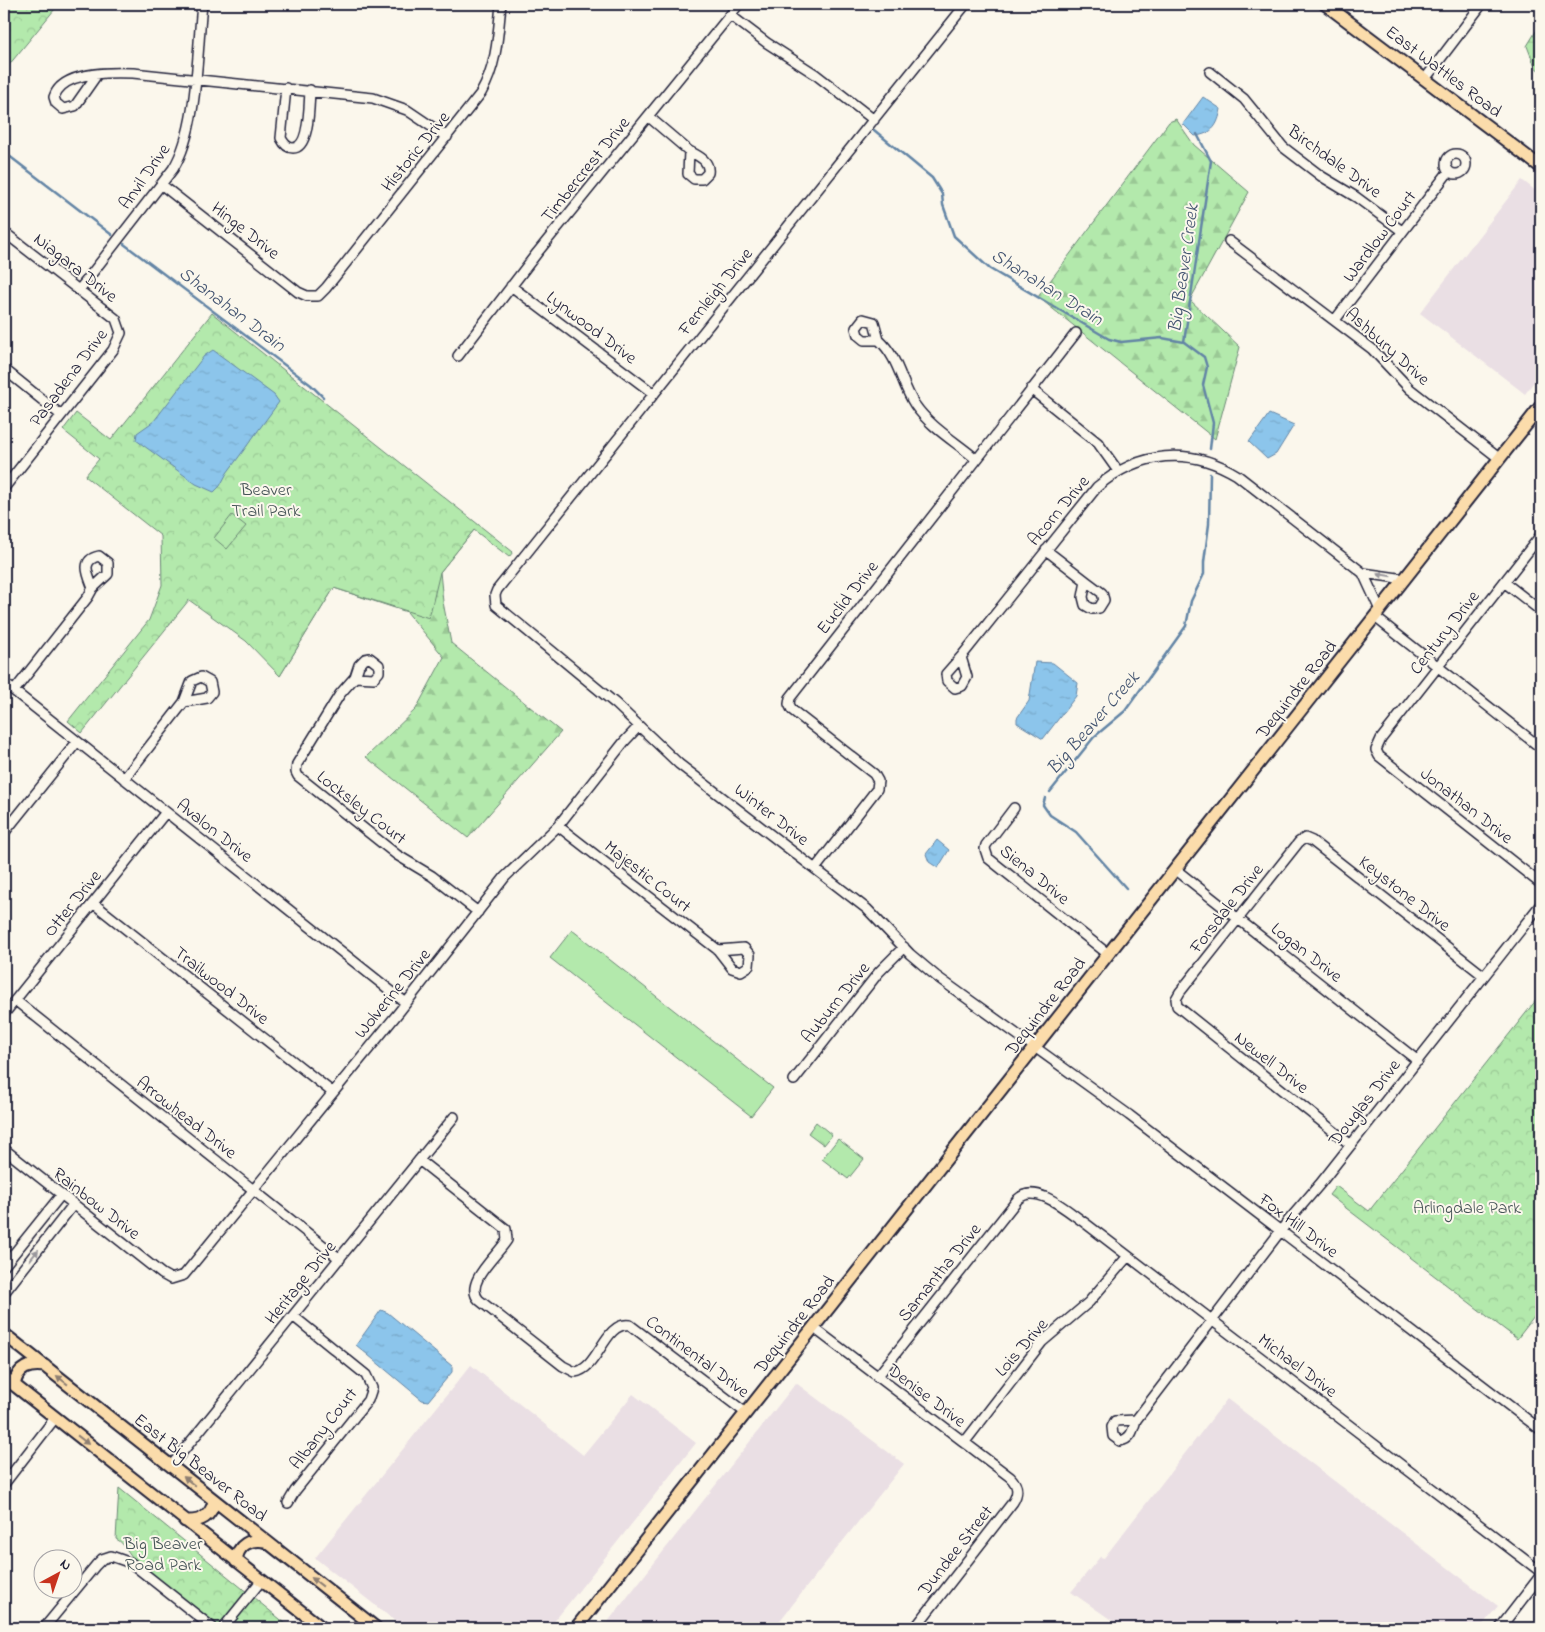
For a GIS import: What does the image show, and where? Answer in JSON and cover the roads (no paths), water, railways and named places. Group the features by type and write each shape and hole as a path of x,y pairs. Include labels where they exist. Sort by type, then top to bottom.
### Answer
{"main road":[{"name":"East Wattles Road","path":"1325,4 1541,167"},
{"name":"Dequindre Road","path":"576,1628 1541,406"},
{"name":"East Big Beaver Road","path":"4,1334 376,1628"},
{"path":"14,1385 18,1374 26,1367 45,1366"},
{"path":"4,1377 322,1628"},
{"path":"185,1521 197,1521 206,1517 210,1513 214,1500"},
{"path":"236,1561 238,1551 244,1544 256,1540 265,1541"}],"street":[{"name":"Anvil Drive","path":"79,290 162,185 176,165 186,142 202,4"},
{"name":"Historic Drive","path":"312,297 318,296 326,288 477,99 489,78 496,51 501,4"},
{"name":"Timbercrest Drive","path":"458,356 511,286 739,4"},
{"name":"Fernleigh Drive","path":"495,600 497,590 966,4"},
{"path":"1425,79 1482,4"},
{"path":"730,15 780,52 815,74 874,120"},
{"path":"96,76 75,106 63,108 56,103 56,93 62,85 86,75 96,76 123,72 362,96 383,101 419,117 447,137"},
{"name":"Birchdale Drive","path":"1210,72 1244,99 1283,147 1321,176 1356,196 1402,231"},
{"path":"286,88 281,138 286,145 292,148 298,147 304,140 310,90"},
{"path":"649,117 689,151"},
{"name":"Wardlow Court","path":"1335,320 1449,171"},
{"name":"Hinge Drive","path":"162,185 298,292 312,297"},
{"name":"Niagara Drive","path":"4,232 116,320 121,333"},
{"name":"Ashbury Drive","path":"1229,241 1335,320 1376,353 1410,390 1500,459"},
{"name":"Lynwood Drive","path":"511,286 654,394"},
{"name":"Pasadena Drive","path":"4,488 118,343 121,333"},
{"name":"Euclid Drive","path":"815,868 877,789 878,781 874,774 792,710 789,704 790,698 976,458 1076,333"},
{"path":"879,340 892,354 910,398 922,414 976,458"},
{"path":"4,369 61,415"},
{"path":"1031,390 1098,443 1118,470"},
{"name":"Acorn Drive","path":"961,657 1093,491 1118,470 1136,462 1160,456 1185,456 1214,462 1244,480 1364,573 1405,579"},
{"name":"Century Drive","path":"1376,750 1381,738 1541,535"},
{"path":"1046,550 1086,581"},
{"name":"Acorn Drive","path":"1364,573 1378,613"},
{"path":"1504,582 1541,611"},
{"path":"14,691 88,597 93,588"},
{"name":"Winter Drive","path":"495,600 503,613 608,698 679,764 874,915 917,961 1034,1048"},
{"path":"1378,613 1438,666 1541,748"},
{"name":"Locksley Court","path":"355,677 340,694 297,764 296,772 298,776 397,855 432,876 478,912"},
{"name":"Avalon Drive","path":"4,683 406,1002"},
{"path":"124,779 184,702"},
{"name":"Wolverine Drive","path":"171,1279 180,1278 189,1270 516,865 558,826 624,742 639,726"},
{"path":"4,833 77,742"},
{"name":"Jonathan Drive","path":"1376,750 1379,756 1541,884"},
{"name":"Siena Drive","path":"1014,808 986,844 988,858 1108,954"},
{"name":"Otter Drive","path":"4,1014 166,812"},
{"name":"Majestic Court","path":"558,826 718,950"},
{"name":"Forsdale Drive","path":"1176,1002 1180,992 1238,918 1299,842 1305,838"},
{"name":"Keystone Drive","path":"1305,838 1317,844 1484,976"},
{"name":"Logan Drive","path":"1176,869 1418,1061"},
{"name":"Trailwood Drive","path":"93,903 332,1092"},
{"name":"Douglas Drive","path":"1136,1420 1281,1232 1541,904"},
{"name":"Auburn Drive","path":"794,1080 879,972 904,947"},
{"name":"Arrowhead Drive","path":"15,1000 340,1259"},
{"name":"Newell Drive","path":"1176,1002 1183,1012 1351,1145"},
{"name":"Fox Hill Drive","path":"1034,1048 1129,1115 1541,1430"},
{"name":"Heritage Drive","path":"171,1466 454,1118"},
{"name":"Rainbow Drive","path":"4,1149 73,1205 171,1279"},
{"name":"Continental Drive","path":"419,1160 506,1229 507,1240 475,1282 474,1293 479,1300 562,1366 574,1372 583,1369 615,1330 623,1325 630,1326 746,1413"},
{"name":"Michael Drive","path":"1031,1193 1045,1197 1067,1210 1541,1573"},
{"name":"Samantha Drive","path":"877,1376 1018,1199 1031,1193"},
{"path":"22,1270 6,1263 61,1195"},
{"path":"4,1293 73,1205"},
{"name":"Lois Drive","path":"964,1443 1042,1342 1089,1302 1128,1256"},
{"name":"Albany Court","path":"288,1504 295,1491 368,1400 372,1388 366,1375 293,1316"},
{"name":"Denise Drive","path":"814,1328 1010,1477 1017,1490"},
{"path":"4,1484 55,1418"},
{"name":"Dundee Street","path":"915,1628 1009,1508 1016,1498 1017,1490"},
{"path":"44,1628 96,1565 102,1559 111,1556 126,1560 213,1628"},
{"path":"1500,1628 1541,1573"},
{"path":"223,1628 261,1581"}],"water":[{"path":"1203,97 1221,109 1214,128 1206,133 1195,136 1183,124"},
{"path":"213,350 274,395 279,402 214,492 196,484 136,440 137,433 154,421 204,356"},
{"path":"1269,414 1294,425 1276,454 1267,459 1249,442"},
{"path":"1035,662 1053,663 1078,683 1076,696 1043,739 1017,723 1017,718 1029,701"},
{"path":"937,840 949,850 938,868 929,862 926,854"},
{"path":"381,1310 388,1313 452,1366 452,1372 428,1401 422,1400 356,1345"}],"waterway":[{"name":"Shanahan Drain","path":"874,130 932,178 942,194 943,205 954,236 990,269 1109,339 1121,342 1162,338 1184,342 1204,357 1207,367 1203,385 1213,423 1210,449"},
{"name":"Big Beaver Creek","path":"1184,342 1211,161 1197,134"},
{"name":"Shanahan Drain","path":"4,152 112,235"},
{"name":"Shanahan Drain","path":"124,244 311,385 323,397"},
{"name":"Big Beaver Creek","path":"1050,792 1094,737 1125,711 1186,626 1191,601 1204,574 1209,524 1210,474"},
{"name":"Big Beaver Creek","path":"1045,798 1043,805 1050,815 1076,832 1126,888"}],"park label":[{"name":"Beaver Trail Park","path":"266,499"},
{"name":"Arlingdale Park","path":"1467,1207"},
{"name":"Big Beaver Road Park","path":"163,1554"}]}
